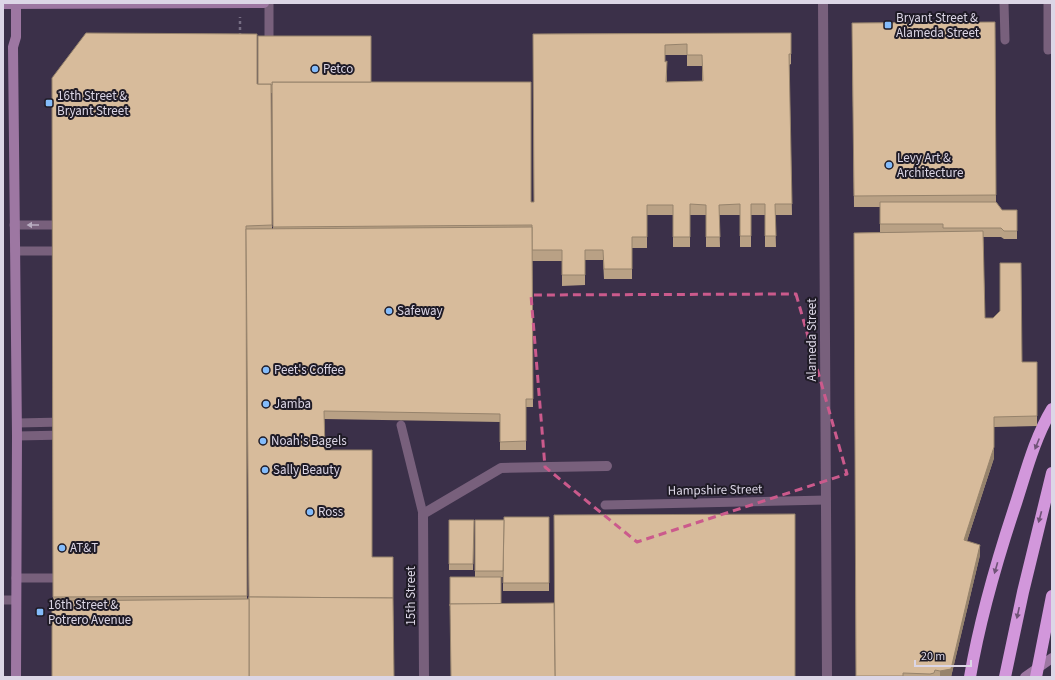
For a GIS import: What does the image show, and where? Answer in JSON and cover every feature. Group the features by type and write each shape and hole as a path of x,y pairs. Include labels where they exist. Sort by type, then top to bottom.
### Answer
{"highway":[{"path":"970,677 992,582 1007,529 1032,456 1052,409"},
{"path":"1005,677 1022,592 1052,472"},
{"path":"1036,677 1052,596"}],"main road":[{"path":"3,4 264,3"},
{"path":"16,4 16,37 13,47 17,423 16,677"},
{"path":"1026,677 1052,658"}],"street":[{"name":"Alameda Street","path":"824,3 827,677"},
{"path":"423,514 501,468 607,466"},
{"name":"15th Street","path":"423,514 424,677"}],"lane":[{"path":"269,3 269,45"},
{"path":"1004,3 1006,40"},
{"path":"1048,3 1048,50"},
{"path":"14,226 72,225"},
{"path":"15,251 72,251"},
{"path":"17,423 72,422"},
{"path":"401,425 423,514"},
{"path":"17,436 73,435"},
{"name":"Hampshire Street","path":"604,505 826,500"},
{"path":"16,578 53,578"},
{"path":"3,600 16,600"}],"path":[{"path":"240,3 240,43"}],"highlighted area":[{"path":"796,294 847,474 637,542 545,467 531,295"}],"building":[{"path":"995,22 996,195 854,196 852,23"},
{"path":"86,33 257,34 257,84 271,84 272,225 246,226 247,596 53,597 52,78"},
{"path":"791,33 791,54 789,54 792,204 775,204 776,236 765,236 765,204 751,204 751,236 740,236 740,204 719,205 720,237 706,237 706,205 690,204 690,237 673,237 673,205 647,205 647,237 632,237 632,269 604,269 603,250 585,250 585,275 562,275 562,250 532,250 532,225 273,227 272,82 531,82 531,202 534,202 533,34","holes":["687,44 687,55 702,55 703,81 666,82 667,61 665,62 665,45"]},
{"name":"Petco","path":"258,36 371,36 371,82 272,82 272,85 258,84"},
{"path":"880,202 996,202 1002,210 1017,210 1017,231 1004,231 1001,228 943,228 943,224 880,224"},
{"name":"Safeway","path":"532,227 533,399 526,399 526,441 500,442 500,414 324,411 325,450 372,450 372,557 393,557 393,598 249,597 249,599 246,229"},
{"path":"983,231 985,318 993,318 1000,311 1000,263 1021,263 1022,362 1037,362 1037,416 994,417 994,447 964,540 980,545 951,669 940,671 935,670 934,673 930,674 903,673 903,676 856,676 854,233"},
{"path":"795,514 795,677 555,677 554,515"},
{"path":"504,517 549,517 549,583 503,583"},
{"path":"449,520 474,520 473,564 449,564"},
{"path":"475,520 504,520 503,571 475,571"},
{"path":"450,577 501,577 501,604 450,604"},
{"path":"249,597 393,598 394,677 249,677"},
{"path":"249,599 249,677 52,677 52,601"},
{"path":"554,603 555,677 451,677 450,604"}],"place":[{"name":"Bryant Street & Alameda Street","path":"888,25"},
{"name":"Petco","path":"315,69"},
{"name":"16th Street & Bryant Street","path":"49,103"},
{"name":"Levy Art & Architecture","path":"889,165"},
{"name":"Safeway","path":"389,311"},
{"name":"Peet's Coffee","path":"266,370"},
{"name":"Jamba","path":"266,404"},
{"name":"Noah's Bagels","path":"263,441"},
{"name":"Sally Beauty","path":"265,470"},
{"name":"Ross","path":"310,512"},
{"name":"AT&T","path":"62,548"},
{"name":"16th Street & Potrero Avenue","path":"40,612"}]}
